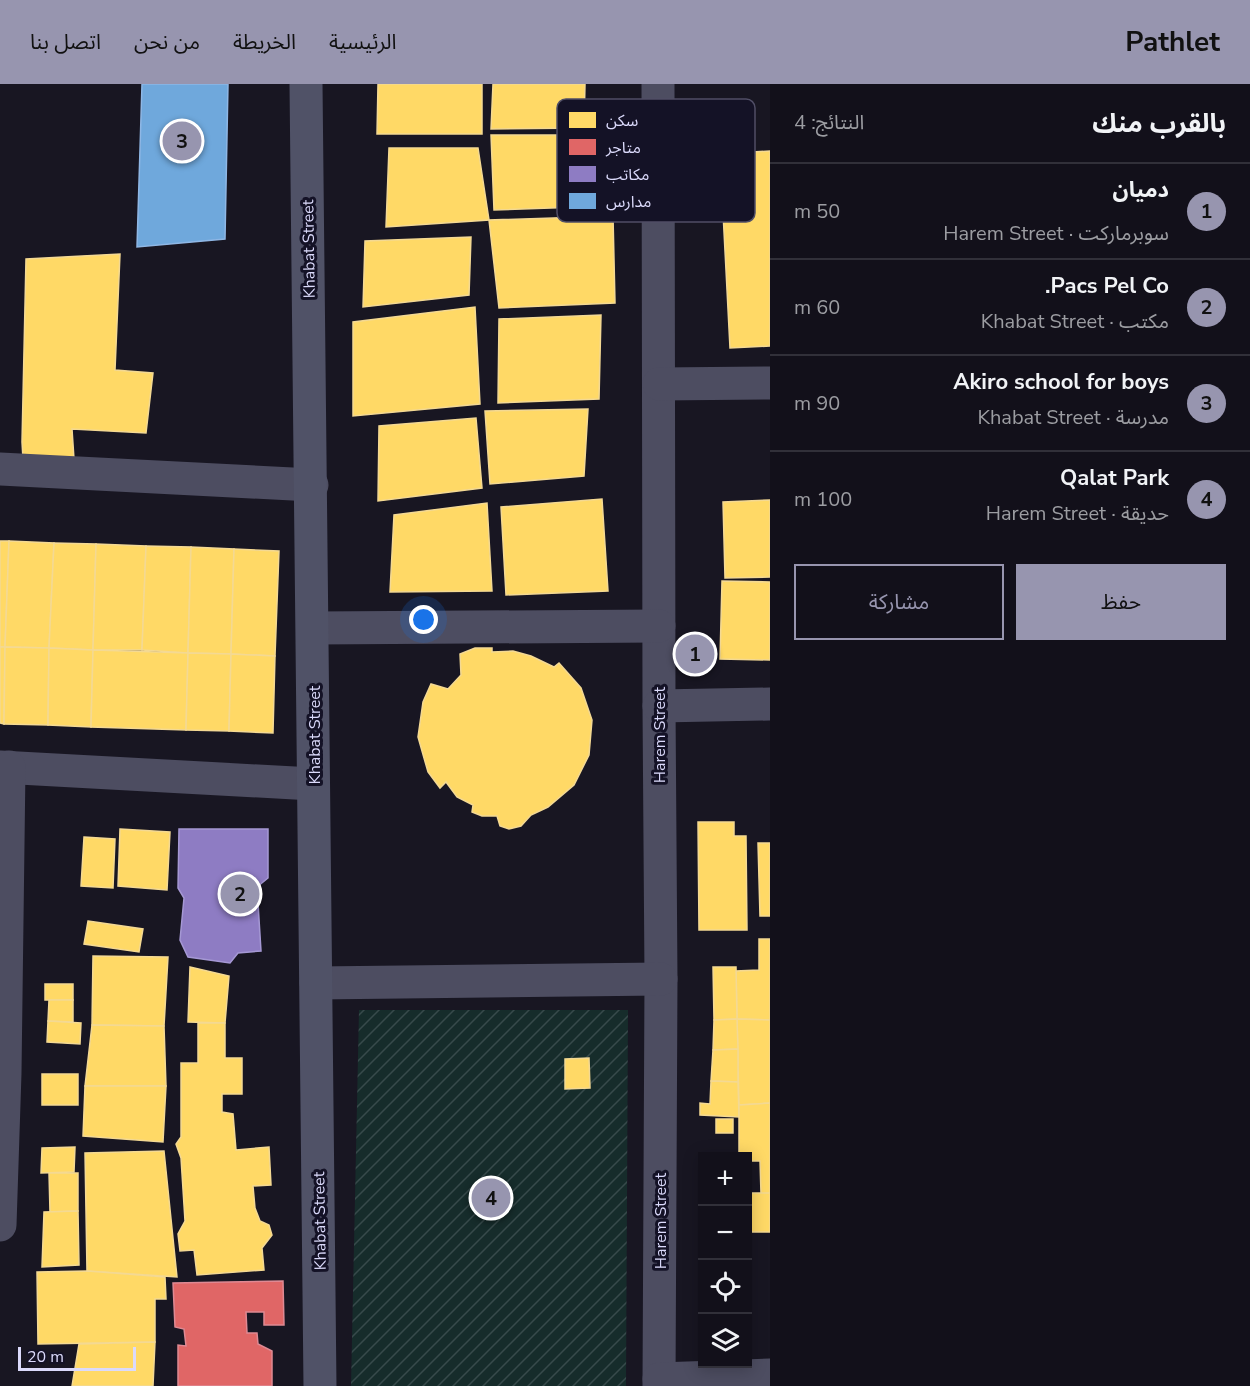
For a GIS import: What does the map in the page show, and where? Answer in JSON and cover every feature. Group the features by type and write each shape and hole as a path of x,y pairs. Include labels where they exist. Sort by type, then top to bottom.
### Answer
{"street":[{"name":"Khabat Street","path":"306,84 314,628 313,784 320,1386"},
{"name":"Harem Street","path":"658,84 658,99"},
{"name":"Harem Street","path":"658,222 661,979 659,1382"},
{"path":"659,384 770,383"},
{"path":"0,469 312,484"},
{"path":"314,628 659,626"},
{"path":"659,706 770,704"},
{"path":"0,1225 4,767 313,784"},
{"path":"316,982 661,979"},
{"path":"659,1382 770,1375"}],"green space":[{"path":"359,1010 628,1010 626,1386 351,1386"}],"building: سكن":[{"path":"378,84 482,84 482,134 377,134"},
{"path":"493,84 585,84 585,99 557,99 557,128 491,129"},
{"path":"491,135 557,135 557,208 494,210"},
{"path":"389,148 478,148 489,220 386,227"},
{"path":"770,151 770,346 730,348 724,222 755,222 755,152"},
{"path":"557,218 557,222 613,222 615,303 499,308 489,220"},
{"path":"471,237 469,295 363,307 365,241"},
{"path":"120,254 115,370 153,373 146,433 72,429 74,459 23,459 26,259"},
{"path":"475,307 480,404 353,416 353,322"},
{"path":"601,315 599,399 498,403 499,319"},
{"path":"588,409 584,476 490,484 485,411"},
{"path":"476,418 482,488 378,501 379,426"},
{"path":"602,499 608,591 506,595 501,507"},
{"path":"770,500 770,577 725,578 723,502"},
{"path":"487,503 492,591 390,592 394,515"},
{"path":"0,541 9,541 5,647 0,647"},
{"path":"9,541 54,543 49,648 5,647"},
{"path":"54,543 96,544 93,650 49,648"},
{"path":"96,544 146,546 142,650 93,650"},
{"path":"146,546 191,547 188,653 142,650"},
{"path":"191,547 234,549 231,654 188,653"},
{"path":"234,549 279,551 275,656 231,654"},
{"path":"722,581 770,582 770,660 720,659"},
{"path":"0,647 5,647 4,724 0,723"},
{"path":"5,647 49,648 48,725 4,724"},
{"path":"49,648 93,650 91,727 48,725"},
{"path":"475,648 492,648 492,652 513,651 531,656 554,667 559,663 581,688 592,720 589,755 574,785 548,807 531,815 521,826 509,829 500,826 497,816 482,816 472,812 473,805 457,797 446,782 440,788 428,772 418,737 423,702 431,684 448,689 461,675 460,654"},
{"path":"93,650 188,653 186,730 91,727"},
{"path":"188,653 231,654 229,731 186,730"},
{"path":"231,654 275,656 273,733 229,731"},
{"path":"698,822 734,822 734,836 746,836 747,930 699,930"},
{"path":"120,829 170,832 167,890 118,886"},
{"path":"84,837 115,839 113,888 81,886"},
{"path":"758,843 770,843 770,916 760,916"},
{"path":"88,921 143,929 139,952 84,944"},
{"path":"759,939 770,939 770,1020 737,1019 736,971 759,970"},
{"path":"93,956 168,957 164,1026 92,1025"},
{"path":"190,967 229,976 225,1023 188,1022"},
{"path":"713,967 736,967 737,1019 714,1020"},
{"path":"45,984 73,984 73,1000 45,1000"},
{"path":"49,1000 73,1000 73,1022 48,1021"},
{"path":"737,1019 770,1020 770,1103 739,1105"},
{"path":"737,1019 738,1049 713,1050 714,1020"},
{"path":"48,1021 81,1023 80,1044 47,1042"},
{"path":"198,1023 225,1023 225,1058 242,1058 242,1094 222,1094 222,1112 233,1114 236,1150 269,1147 271,1185 253,1186 255,1208 260,1221 269,1225 272,1235 262,1248 264,1270 197,1275 194,1250 180,1251 178,1234 185,1221 181,1158 176,1144 181,1137 181,1063 198,1063"},
{"path":"92,1025 164,1026 166,1086 85,1086"},
{"path":"738,1049 738,1082 711,1081 713,1050"},
{"path":"589,1058 590,1088 565,1089 565,1059"},
{"path":"42,1074 78,1074 78,1105 42,1105"},
{"path":"711,1081 738,1082 739,1117 700,1115 700,1103 710,1104"},
{"path":"85,1086 166,1086 163,1142 83,1136"},
{"path":"770,1103 770,1194 761,1194 760,1161 752,1161 752,1152 739,1152 739,1105"},
{"path":"716,1119 733,1119 733,1133 716,1133"},
{"path":"75,1147 74,1172 41,1173 42,1148"},
{"path":"164,1151 177,1277 87,1271 85,1153"},
{"path":"49,1173 78,1173 78,1211 50,1212"},
{"path":"752,1193 770,1193 770,1232 752,1232"},
{"path":"78,1211 79,1265 42,1267 44,1212"},
{"path":"87,1271 165,1277 166,1299 155,1299 155,1342 38,1344 37,1272"},
{"path":"155,1342 153,1386 72,1386 79,1344"}],"building: متاجر":[{"path":"283,1281 284,1325 264,1325 264,1312 246,1312 247,1333 257,1333 258,1344 272,1351 272,1386 178,1386 178,1345 186,1346 184,1329 175,1327 173,1283"}],"building: مكاتب":[{"path":"179,829 268,829 268,878 257,887 261,951 238,953 230,963 188,957 180,940 184,898 178,888"}],"building: مدارس":[{"path":"142,84 228,84 225,239 137,247"}],"place":[{"name":"Akiro school for boys","path":"182,141"},
{"name":"دميان","path":"695,654"},
{"name":"Pacs Pel Co.","path":"240,894"},
{"name":"Qalat Park","path":"491,1198"}]}
